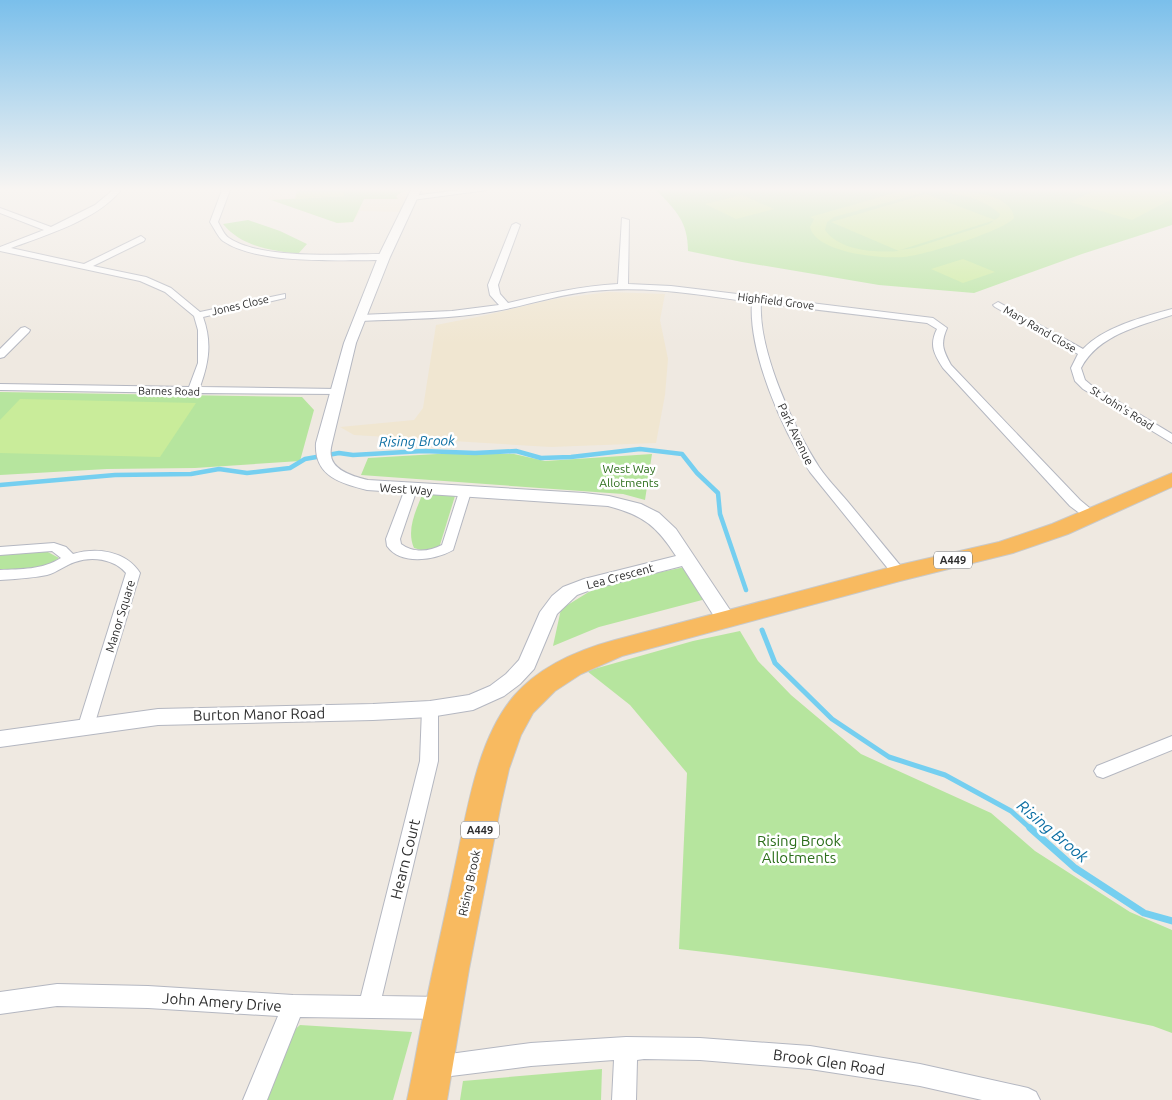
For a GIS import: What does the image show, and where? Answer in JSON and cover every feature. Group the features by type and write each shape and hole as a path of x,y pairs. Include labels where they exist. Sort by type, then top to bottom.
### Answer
{"highway":[{"name":"Rising Brook","path":"431,1083 444,1008 483,815 503,742 514,718 544,684 575,664 615,649 899,573 1005,548 1060,529 1172,479"}],"street":[{"path":"1,250 23,241"},
{"path":"86,266 134,241"},
{"path":"230,241 259,253 298,257 384,257"},
{"name":"West Way","path":"391,241 350,343 338,392 324,456 337,474 356,483 379,487 584,498 624,504 646,513 670,533 726,619"},
{"path":"506,306 495,295 493,285 510,241"},
{"path":"623,286 624,241"},
{"path":"1,250 143,279 168,290 198,315 203,330 203,363 192,392"},
{"name":"Highfield Grove","path":"360,318 445,315 506,306 569,291 623,286 672,289 923,318 939,325 942,330 937,339 937,348 946,366 1075,504 1091,515"},
{"name":"Jones Close","path":"198,315 282,296"},
{"name":"Park Avenue","path":"757,299 755,314 761,347 783,409 800,445 814,470 899,573"},
{"name":"Mary Rand Close","path":"998,305 1083,353"},
{"path":"1083,353 1098,341 1172,312"},
{"path":"0,355 25,330"},
{"name":"St John's Road","path":"1083,353 1076,368 1080,381 1103,398 1172,439"},
{"name":"Barnes Road","path":"0,387 192,392 338,392"},
{"path":"410,490 393,539 394,546 399,551 413,555 430,555 448,547 465,492"},
{"path":"0,551 54,547 61,550 70,559"},
{"name":"Manor Square","path":"0,575 35,573 54,568 70,559 96,554 118,558 128,564 133,573 86,726"},
{"name":"Lea Crescent","path":"513,679 527,664 549,612 558,600 570,591 590,583 687,559"},
{"name":"Burton Manor Road","path":"0,739 158,717 373,712 430,708 473,702 497,691 513,679"},
{"name":"Hearn Court","path":"369,1007 429,761 430,708"},
{"path":"1103,771 1172,743"},
{"name":"John Amery Drive","path":"0,1002 57,995 148,997 293,1006 444,1008"},
{"path":"255,1100 293,1006"},
{"path":"624,1100 626,1048"},
{"name":"Brook Glen Road","path":"431,1083 540,1054 626,1048 711,1050 830,1061 924,1076 997,1096 1028,1100"}],"shaded area":[{"path":"609,292 665,294 660,320 668,359 665,395 656,443 551,447 354,435 340,427 414,420 423,408 436,325 554,299"}],"green space":[{"path":"245,241 301,241 307,244 298,254 267,249"},
{"path":"687,241 1121,241 974,293 879,285 688,251"},
{"path":"822,241 838,241 859,249 880,252 899,251 876,241 927,241 900,250 935,241 964,241 913,256 903,257 865,255"},
{"path":"963,259 995,272 963,283 931,269"},
{"path":"0,392 302,397 314,410 300,461 195,468 107,469 0,475"},
{"path":"20,399 196,403 160,457 0,453 0,420"},
{"name":"West Way Allotments","path":"437,454 514,454 545,461 652,454 645,500 623,494 361,475 368,458"},
{"path":"423,493 455,496 439,548 421,550 414,548 411,527"},
{"path":"46,551 59,558 38,567 0,570 0,555"},
{"path":"685,567 706,599 599,627 553,646 561,609 592,590 618,581"},
{"name":"Rising Brook Allotments","path":"740,631 758,661 791,695 861,754 991,813 1035,851 1130,912 1172,930 1172,1033 1153,1026 976,992 798,964 679,949 687,773 630,705 587,671 693,641"},
{"path":"300,1025 412,1032 393,1100 266,1100 290,1034"},
{"path":"602,1069 601,1100 460,1100 463,1081"}],"waterway":[{"name":"Rising Brook","path":"0,485 115,475 191,474 219,469 247,473 290,468 305,459 339,453 353,455 423,451 475,453 516,451 541,458 571,457 640,449 682,454 697,473 718,493 720,514 746,590"},
{"name":"Rising Brook","path":"762,630 775,663 832,719 889,757 945,775 1011,811 1031,829"},
{"name":"Rising Brook","path":"1030,828 1075,868 1144,913 1172,921"}]}
